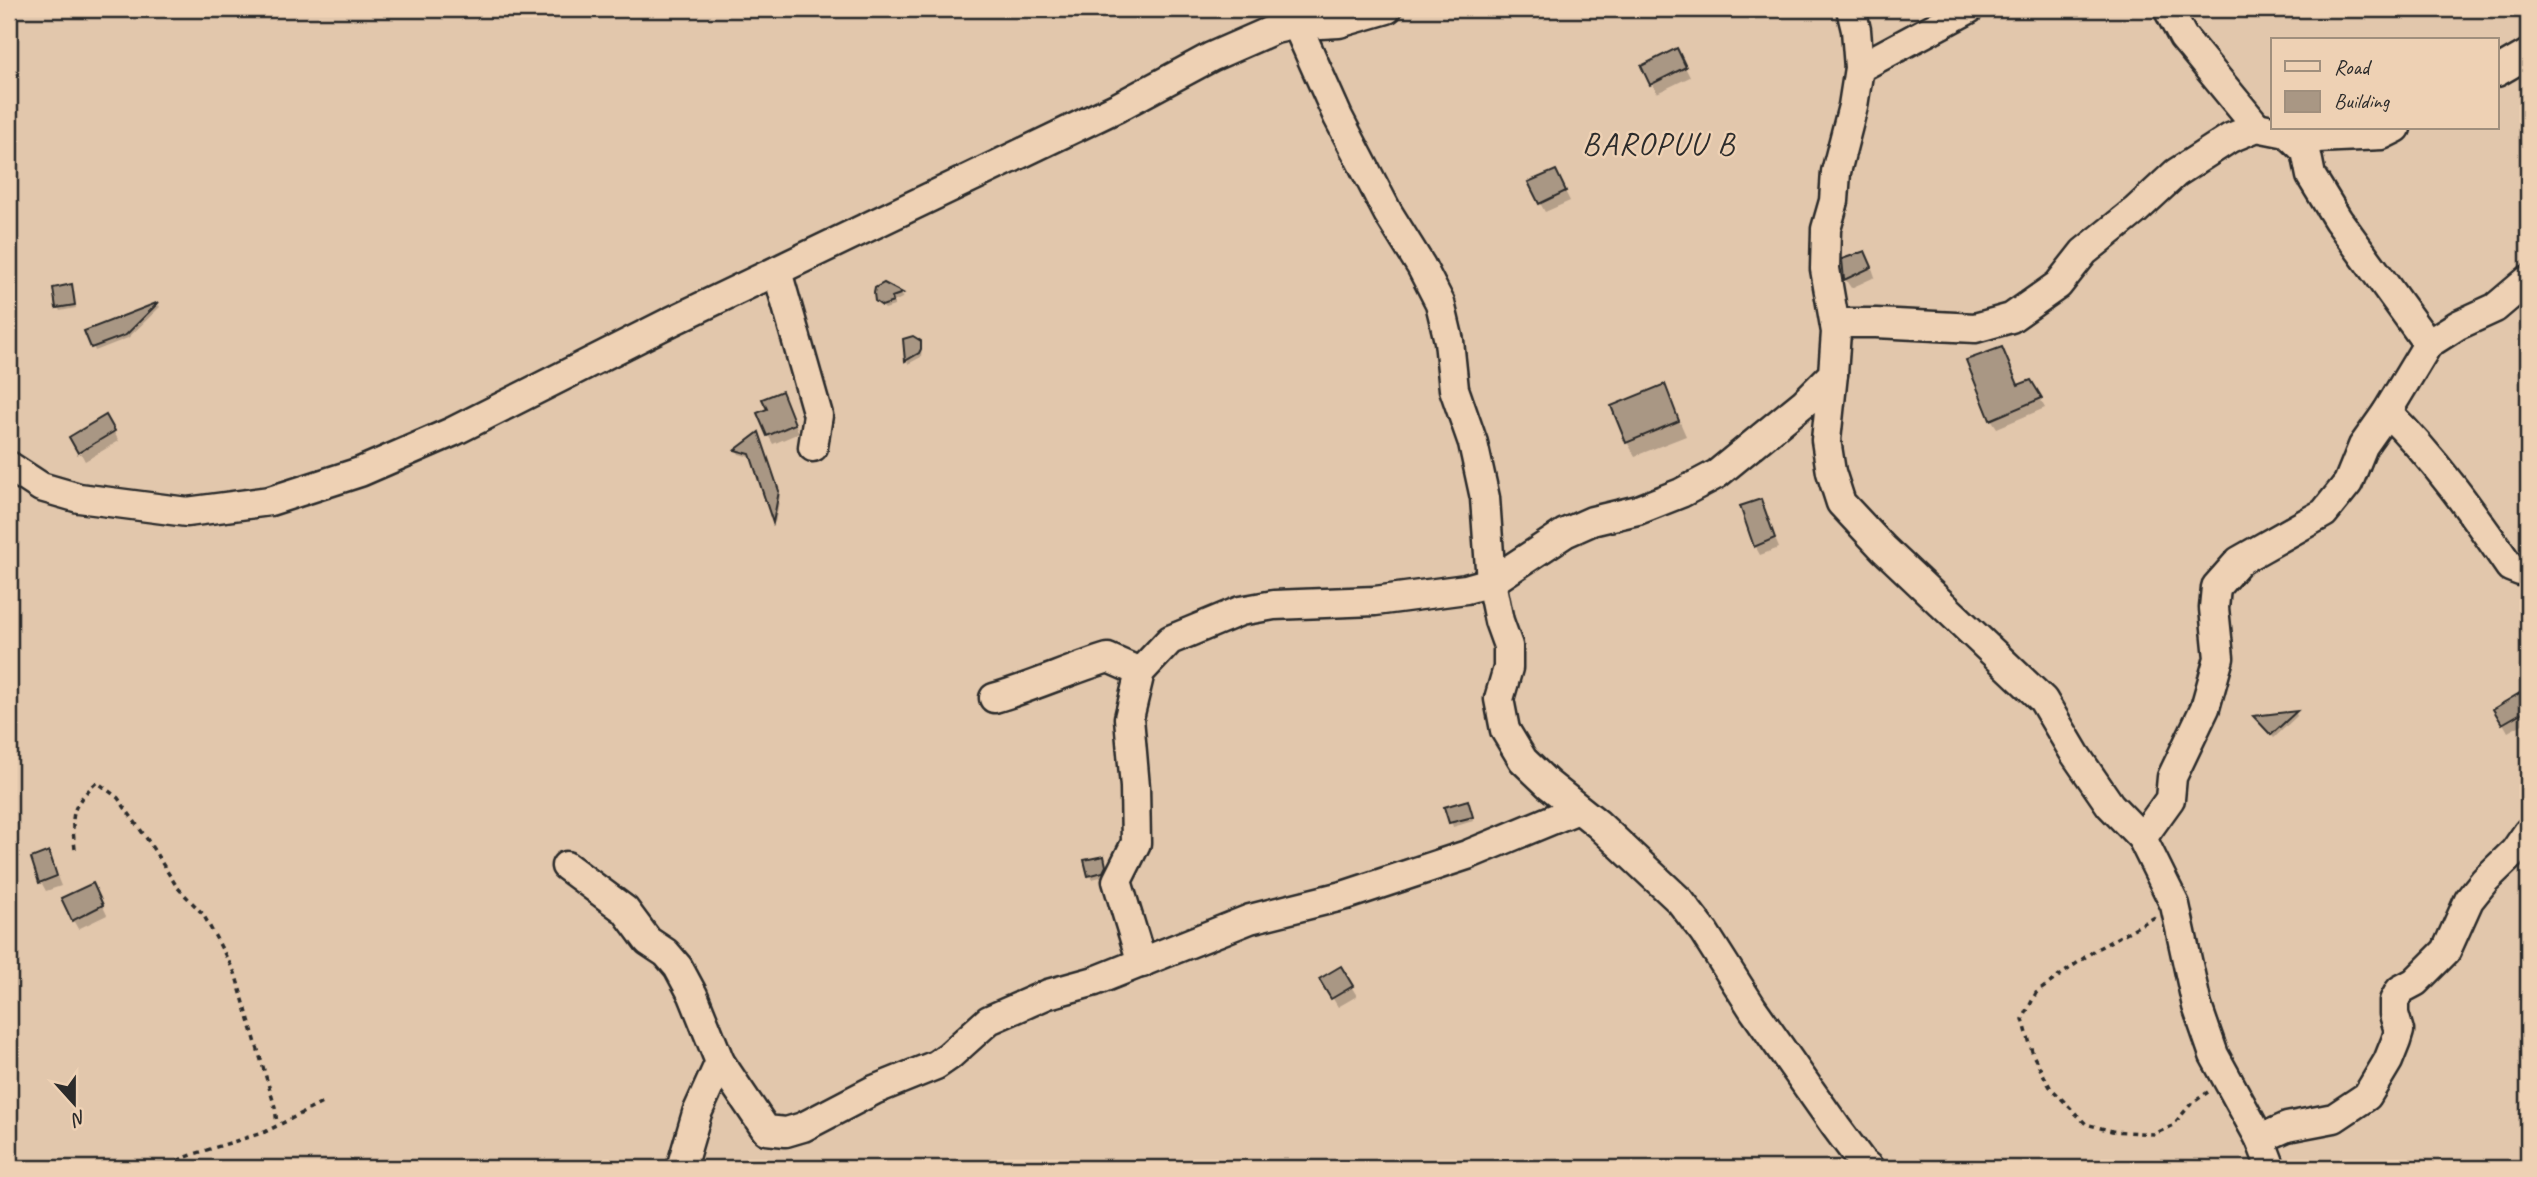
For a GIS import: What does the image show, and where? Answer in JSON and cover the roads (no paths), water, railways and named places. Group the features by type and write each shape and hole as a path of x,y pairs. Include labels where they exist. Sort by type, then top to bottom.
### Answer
{"street":[{"path":"9,466 41,487 79,498 187,512 270,501 360,472 452,432 777,271 1106,113 1210,57 1299,19 1320,24 1339,23 1387,9"},
{"path":"1851,9 1856,30 1859,68 1853,106 1836,173 1834,201 1826,229 1825,269 1836,332 1826,440 1831,472 1841,503 1884,549 2043,700 2110,806 2142,838 2175,905 2197,1006 2214,1055 2260,1139 2271,1168"},
{"path":"1859,68 1969,9"},
{"path":"2168,9 2183,37 2257,127"},
{"path":"1299,19 1345,129 1388,213 1440,303 1449,341 1454,388 1473,443 1485,498 1491,582 1499,621 1508,646 1508,668 1499,699 1506,730 1522,760 1598,824 1680,901 1704,932 1753,1009 1836,1127 1869,1168"},
{"path":"2498,71 2528,54"},
{"path":"1835,323 1975,328 2011,318 2058,285 2084,252 2135,211 2176,173 2230,138 2257,127 2271,130"},
{"path":"2272,130 2287,133 2306,152 2311,176 2338,220 2428,344"},
{"path":"2295,139 2382,135 2392,130"},
{"path":"777,271 818,415 813,447"},
{"path":"2142,838 2170,799 2172,777 2205,708 2219,658 2214,608 2216,587 2239,561 2324,513 2348,483 2363,446 2428,344 2458,325 2495,308 2528,280"},
{"path":"1142,963 1117,881 1136,843 1135,786 1129,718 1140,672 1170,640 1240,611 1274,605 1375,601 1466,589 1491,582 1565,533 1592,521 1638,510 1681,493 1717,474 1805,402 1833,374"},
{"path":"2387,412 2411,436 2461,496 2510,567 2528,571"},
{"path":"994,698 1108,658 1140,672"},
{"path":"566,866 625,910 649,941 666,953 678,967 693,995 720,1062 766,1130 786,1132 803,1127 874,1090 936,1065 989,1020 1048,994 1095,981 1250,919 1346,895 1392,880 1520,835 1578,809"},
{"path":"2260,1139 2287,1128 2334,1118 2367,1096 2388,1061 2396,1041 2399,1031 2394,1001 2400,990 2415,982 2446,951 2469,900 2515,851 2528,832"},
{"path":"681,1168 697,1113 720,1062"}],"district":[{"name":"BAROPUU B","path":"1659,143"}]}
